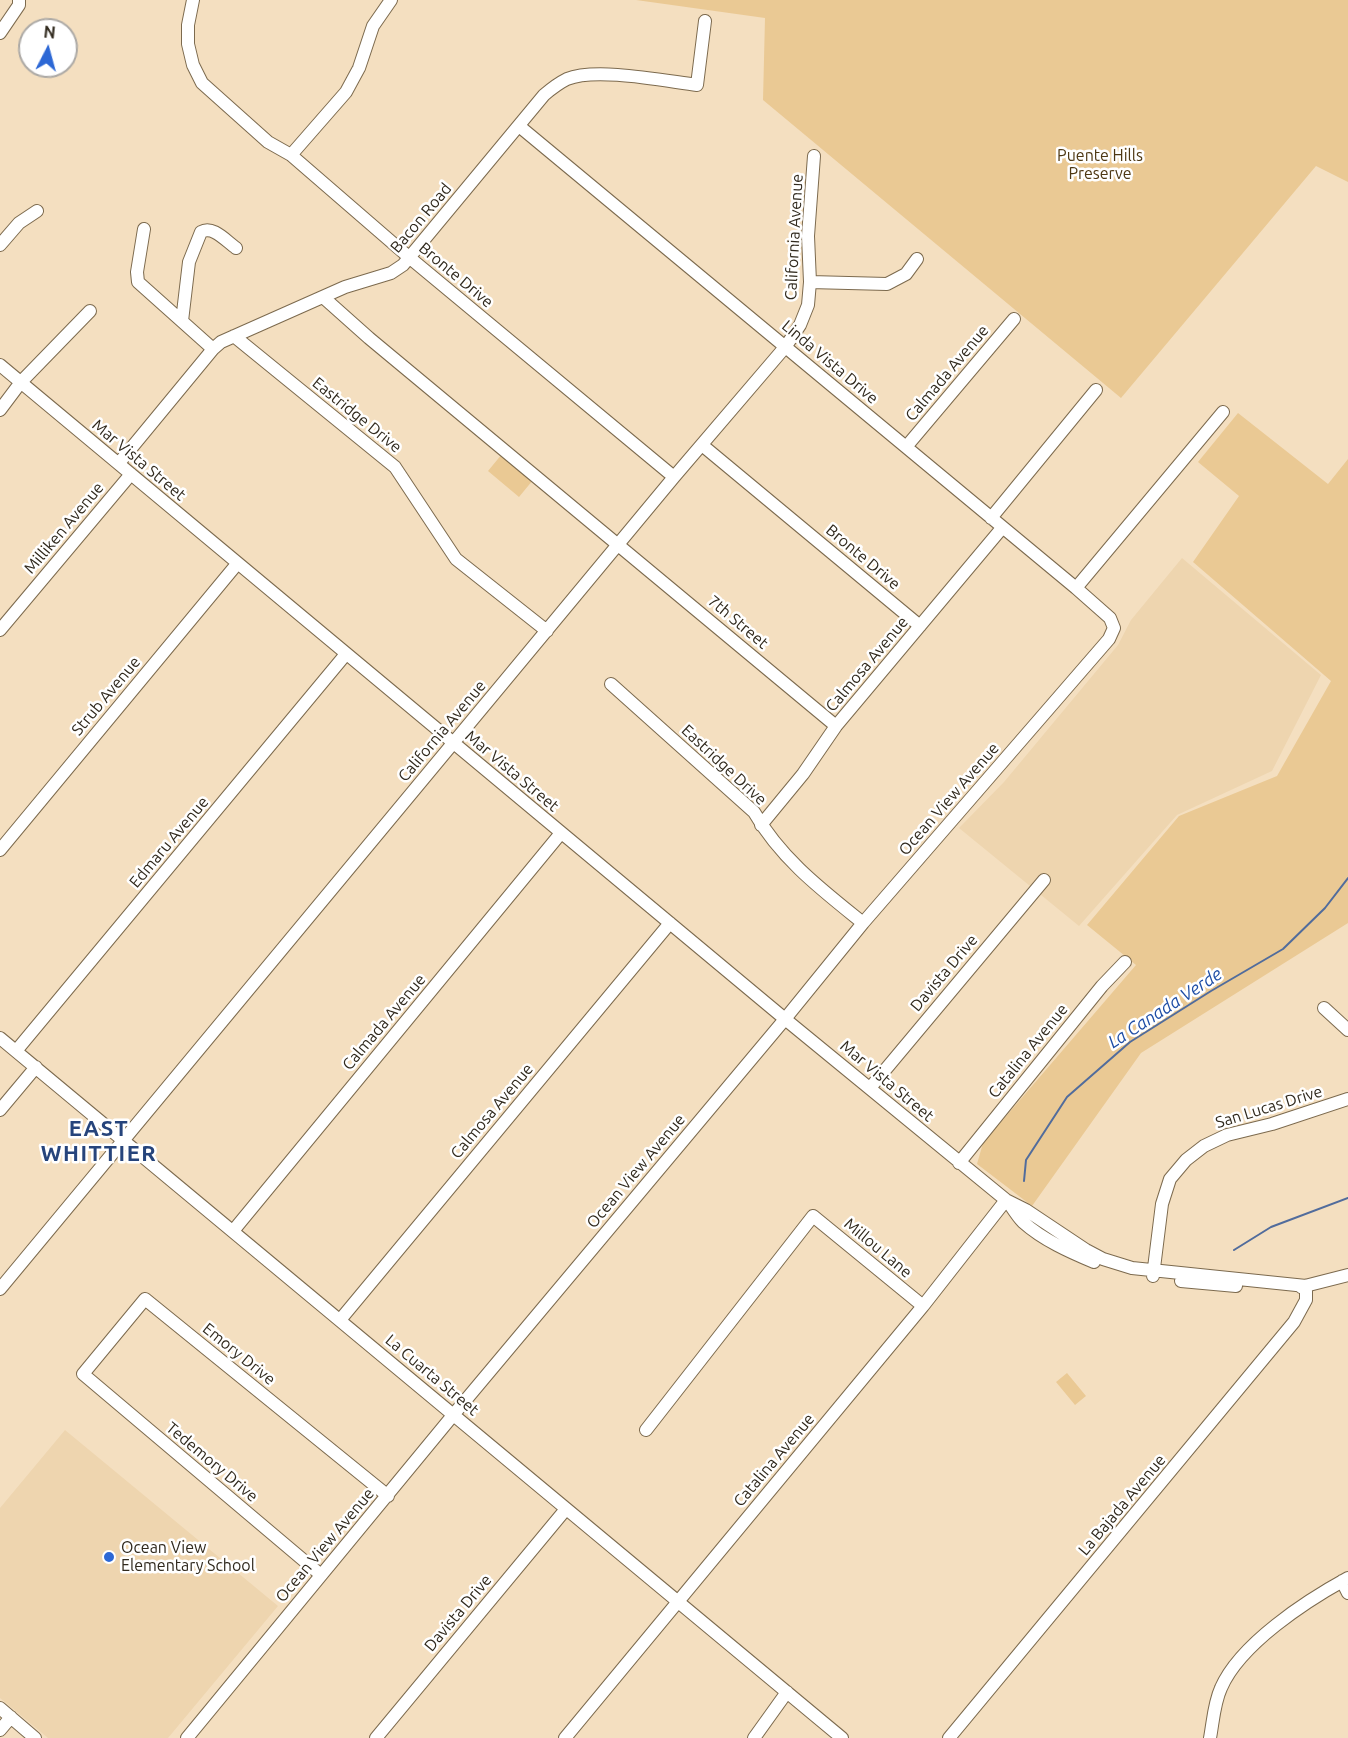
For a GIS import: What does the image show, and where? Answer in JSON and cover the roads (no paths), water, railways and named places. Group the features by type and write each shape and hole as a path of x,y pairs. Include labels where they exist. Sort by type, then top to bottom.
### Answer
{"street":[{"path":"0,33 19,5 19,0"},
{"name":"Bronte Drive","path":"193,0 188,25 188,44 193,64 202,82 268,142 291,155 410,258 674,477"},
{"path":"291,155 346,92 359,68 373,26 391,0"},
{"name":"Bacon Road","path":"118,463 213,349 234,336 345,287 391,273 410,258 544,95 568,79 600,74 698,85 705,21"},
{"name":"Linda Vista Drive","path":"519,126 1076,588 1110,618 1114,628"},
{"name":"California Avenue","path":"0,1289 674,477 786,346 805,315 808,305 810,282 807,236 814,156"},
{"path":"0,245 19,223 37,211"},
{"path":"144,229 137,272 138,282 213,349"},
{"path":"182,321 189,262 201,232 204,229 212,230 236,248"},
{"path":"810,282 887,284 906,274 917,259"},
{"name":"7th Street","path":"323,297 369,338 837,726"},
{"path":"0,410 21,382 90,311"},
{"name":"Calmada Avenue","path":"906,447 1014,319"},
{"name":"Eastridge Drive","path":"234,336 395,467 456,560 547,631"},
{"name":"Mar Vista Street","path":"0,365 785,1019 1006,1200 1023,1221 1061,1247 1096,1263 1125,1272 1153,1274 1204,1284 1277,1289 1306,1286 1348,1275"},
{"path":"991,518 1096,390"},
{"path":"1076,588 1223,412"},
{"name":"Bronte Drive","path":"702,444 920,626"},
{"name":"Milliken Avenue","path":"0,630 131,474"},
{"name":"Calmosa Avenue","path":"761,825 803,774 837,726 1002,528"},
{"name":"Strub Avenue","path":"0,850 237,564"},
{"name":"Ocean View Avenue","path":"187,1738 863,923 1108,639 1114,628"},
{"name":"Edmaru Avenue","path":"16,1051 346,654"},
{"name":"Eastridge Drive","path":"611,684 754,812 761,825 798,870 863,923"},
{"name":"Calmada Avenue","path":"232,1231 561,833"},
{"name":"Davista Drive","path":"870,1088 1044,880"},
{"name":"Calmosa Avenue","path":"340,1320 670,923"},
{"name":"Catalina Avenue","path":"959,1162 1125,962"},
{"path":"1324,1008 1348,1030"},
{"name":"La Cuarta Street","path":"0,1038 842,1738"},
{"path":"0,1110 36,1067"},
{"name":"San Lucas Drive","path":"1153,1274 1162,1204 1170,1179 1186,1160 1204,1146 1227,1135 1272,1124 1348,1099"},
{"name":"Catalina Avenue","path":"565,1738 922,1306 1006,1200"},
{"name":"Millou Lane","path":"646,1430 813,1216 922,1306"},
{"name":"La Bajada Avenue","path":"949,1738 1294,1322 1306,1300 1306,1286"},
{"name":"Emory Drive","path":"83,1374 145,1299 387,1496"},
{"name":"Tedemory Drive","path":"83,1374 321,1575"},
{"name":"Davista Drive","path":"376,1738 566,1509"},
{"path":"1210,1738 1217,1697 1235,1662 1280,1623 1346,1584"},
{"path":"754,1738 786,1692"},
{"path":"0,1708 35,1738"},
{"path":"0,1730 11,1717"}],"waterway":[{"name":"La Canada Verde","path":"1024,1181 1026,1160 1067,1097 1130,1042 1283,949 1325,908 1348,878"},
{"path":"1234,1250 1271,1227 1348,1198"}],"place":[{"name":"Ocean View Elementary School","path":"109,1557"}],"district":[{"name":"EAST WHITTIER","path":"99,1142"}],"park label":[{"name":"Puente Hills Preserve","path":"1100,165"}]}
